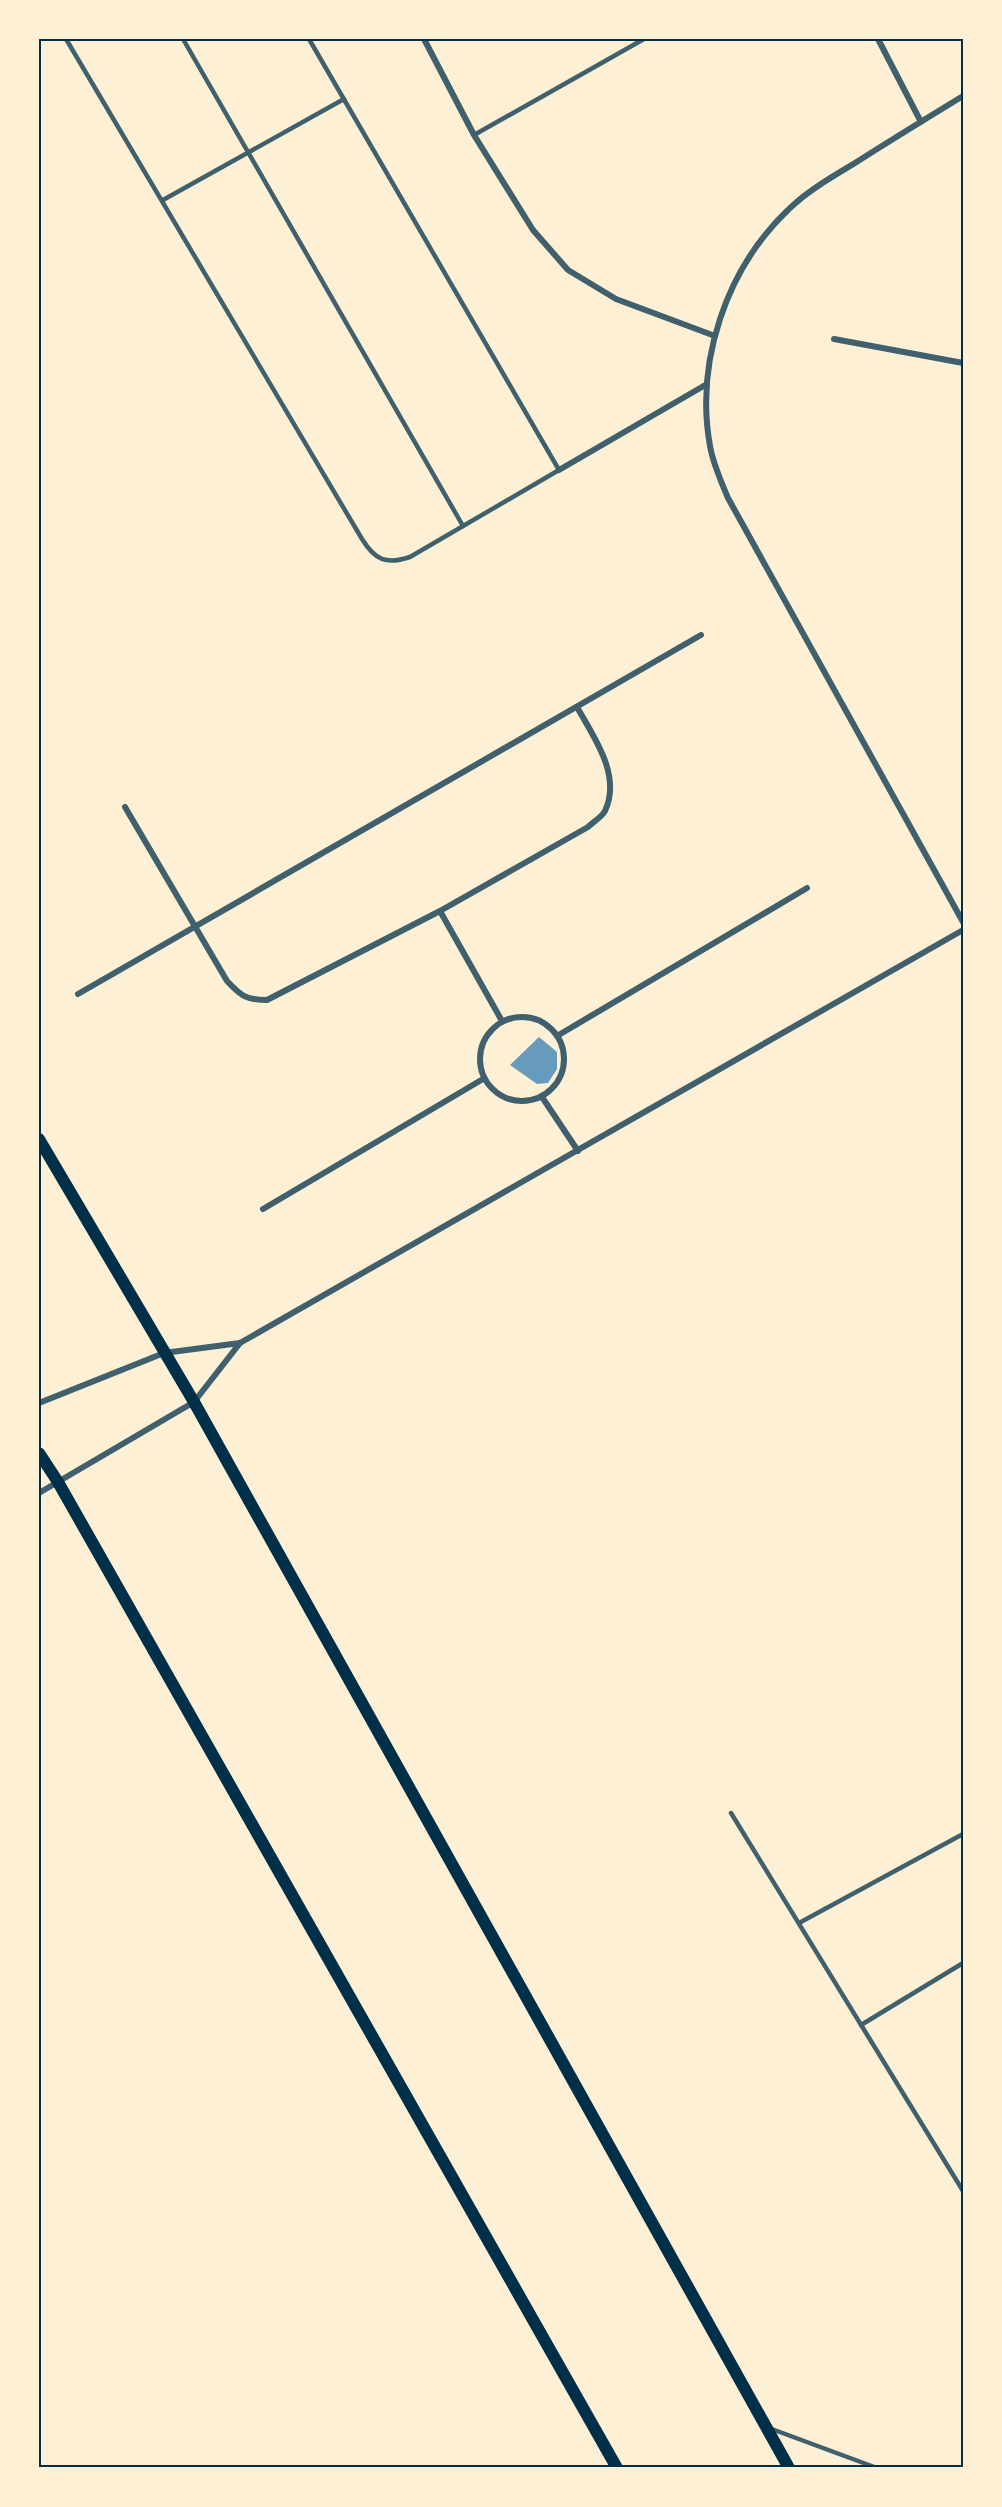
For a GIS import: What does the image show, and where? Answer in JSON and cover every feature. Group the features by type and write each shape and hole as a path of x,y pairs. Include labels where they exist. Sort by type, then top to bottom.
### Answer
{"main road":[{"path":"39,1139 194,1402 789,2468"},
{"path":"39,1453 58,1482 617,2468"}],"street":[{"path":"424,39 474,135 533,230 568,270 616,299 715,336"},
{"path":"878,39 921,122"},
{"path":"963,96 817,187 789,209 761,239 744,265 721,315 708,360 706,416 710,448 728,498 963,922"},
{"path":"834,339 963,363"},
{"path":"559,470 707,384"},
{"path":"78,994 701,635"},
{"path":"124,807 227,981 250,1000 267,1000 440,911 588,827 604,812 610,788 609,774 604,756 577,707"},
{"path":"557,1036 807,888"},
{"path":"440,911 502,1021"},
{"path":"39,1403 164,1353 240,1343 963,930"},
{"path":"518,1017 534,1019 549,1027 557,1036 564,1056 563,1072 555,1087 542,1097 525,1102 509,1100 494,1092 483,1079 479,1063 480,1046 489,1032 502,1021 518,1017"},
{"path":"263,1209 483,1079"},
{"path":"542,1097 578,1150"},
{"path":"39,1493 194,1402 240,1343"}],"lane":[{"path":"66,39 370,552 383,560 396,562 410,557 559,470 309,39"},
{"path":"183,39 463,526"},
{"path":"474,135 644,39"},
{"path":"163,200 344,99"},
{"path":"731,1813 963,2191"},
{"path":"799,1923 963,1834"},
{"path":"861,2025 963,1964"},
{"path":"766,2427 877,2468"}],"water":[{"path":"539,1037 557,1052 557,1069 548,1083 537,1084 510,1065"}]}
